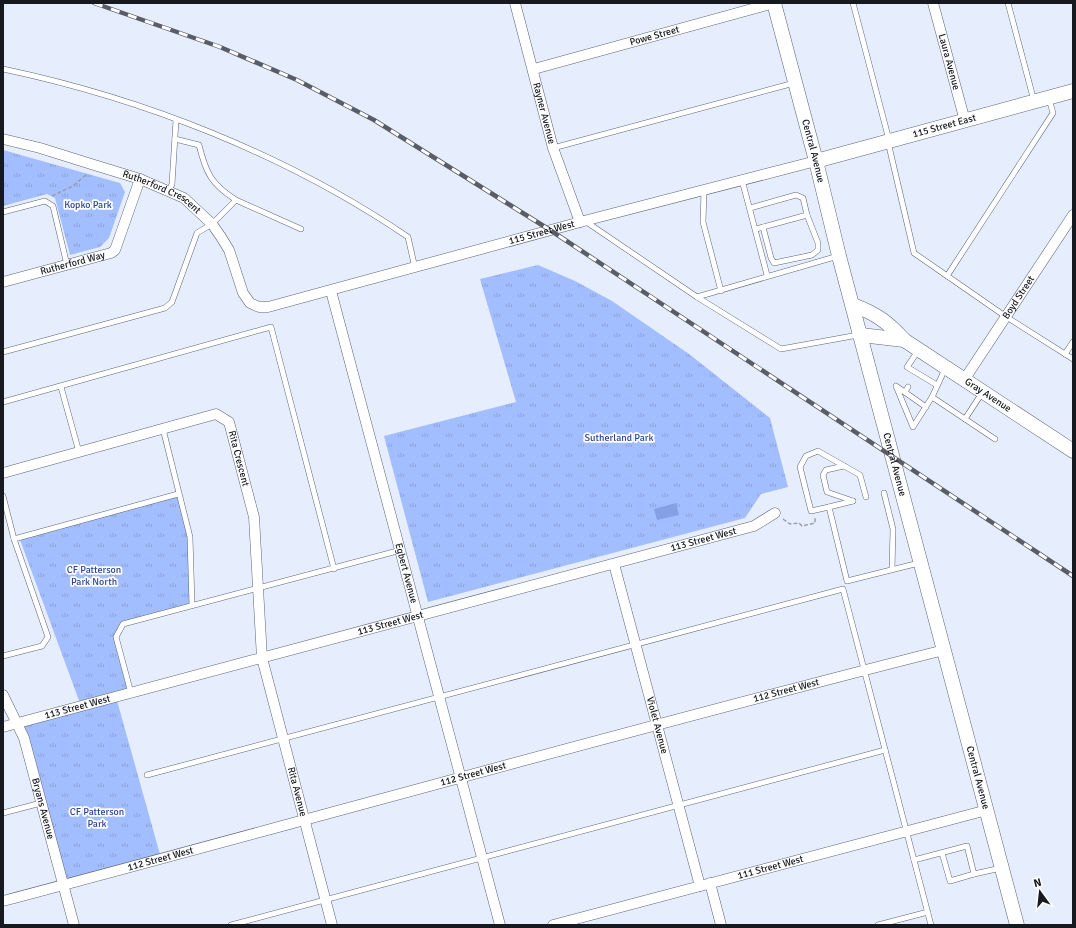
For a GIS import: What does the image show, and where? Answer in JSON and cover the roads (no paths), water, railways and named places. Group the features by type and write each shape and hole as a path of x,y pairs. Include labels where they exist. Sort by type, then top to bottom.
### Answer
{"main road":[{"name":"Central Avenue","path":"774,3 816,161 839,256 1018,925"},
{"name":"115 Street East","path":"816,161 1073,91"},
{"name":"Gray Avenue","path":"853,304 873,313 892,327 904,340 918,350 1073,450"},
{"name":"Gray Avenue","path":"861,335 904,340"}],"street":[{"name":"Rayner Avenue","path":"515,3 534,69 553,148 582,222"},
{"name":"Powe Street","path":"534,69 774,3"},
{"name":"Laura Avenue","path":"933,3 965,121"},
{"name":"Rutherford Crescent","path":"3,139 40,148 140,179 184,198 212,224 229,250 243,293 250,303 259,307 268,307"},
{"name":"115 Street West","path":"268,307 582,222 816,161"},
{"name":"Rutherford Way","path":"3,282 111,253 115,250 140,179"},
{"name":"Boyd Street","path":"964,380 1073,215"},
{"name":"Egbert Avenue","path":"331,291 500,925"},
{"name":"Rita Crescent","path":"3,473 216,414 229,422 254,517 262,658"},
{"name":"113 Street West","path":"3,727 754,526 775,513"},
{"name":"Violet Avenue","path":"614,564 677,807 700,886"},
{"name":"112 Street West","path":"3,901 304,818 461,779 656,725 944,650"},
{"name":"Rita Avenue","path":"262,658 332,925"},
{"name":"Bryans Avenue","path":"3,695 24,738 74,925"},
{"name":"111 Street West","path":"553,925 987,810"},
{"path":"710,883 721,925"}],"lane":[{"path":"853,3 888,141 914,253 1005,316 1073,359"},
{"path":"1008,3 1034,102"},
{"path":"3,68 98,93 176,120 232,142 300,174 408,237 415,268"},
{"path":"553,148 795,83"},
{"path":"947,276 1053,113 1048,98"},
{"path":"169,191 172,184 176,120"},
{"path":"175,139 199,145 204,167 221,190 236,200 301,229"},
{"path":"742,180 767,275"},
{"path":"704,190 703,222 721,291"},
{"path":"750,208 798,195 803,198 807,215 818,243 818,250 812,255 774,263 771,258 763,227"},
{"path":"3,352 165,308 172,302 197,233 212,224 236,200"},
{"path":"3,212 45,201 53,206 68,265"},
{"path":"756,229 807,215"},
{"path":"582,222 697,297 781,349 861,335"},
{"path":"697,297 721,291 767,275 839,256"},
{"path":"3,402 271,327 334,568"},
{"path":"1065,354 1073,342"},
{"path":"918,350 906,369 937,385"},
{"path":"926,407 905,392 898,383 913,427 926,407 932,397 945,368"},
{"path":"905,392 908,386"},
{"path":"61,387 79,452"},
{"path":"966,419 983,392"},
{"path":"932,397 995,440"},
{"path":"163,429 178,494 190,537 192,605"},
{"path":"844,466 826,470 823,475 824,483 828,492 853,501 811,511 800,467 806,456 818,451 860,475 866,497"},
{"path":"884,493 893,529 892,569"},
{"path":"14,539 178,494"},
{"path":"3,496 14,539 48,637 42,646 3,656"},
{"path":"829,507 847,581 922,562"},
{"path":"131,693 116,637 123,624 401,550"},
{"path":"146,775 843,589 931,925"},
{"path":"231,925 677,807 885,750"},
{"path":"3,813 41,803"},
{"path":"914,860 967,846 974,874"},
{"path":"942,853 950,881 1002,868"},
{"path":"878,925 928,912"}],"railway":[{"path":"94,3 220,47 297,80 374,120 550,230 1073,576"}],"park label":[{"name":"Kopko Park","path":"88,205"},
{"name":"Sutherland Park","path":"619,438"},
{"name":"CF Patterson Park North","path":"94,576"},
{"name":"CF Patterson Park","path":"97,818"}]}
